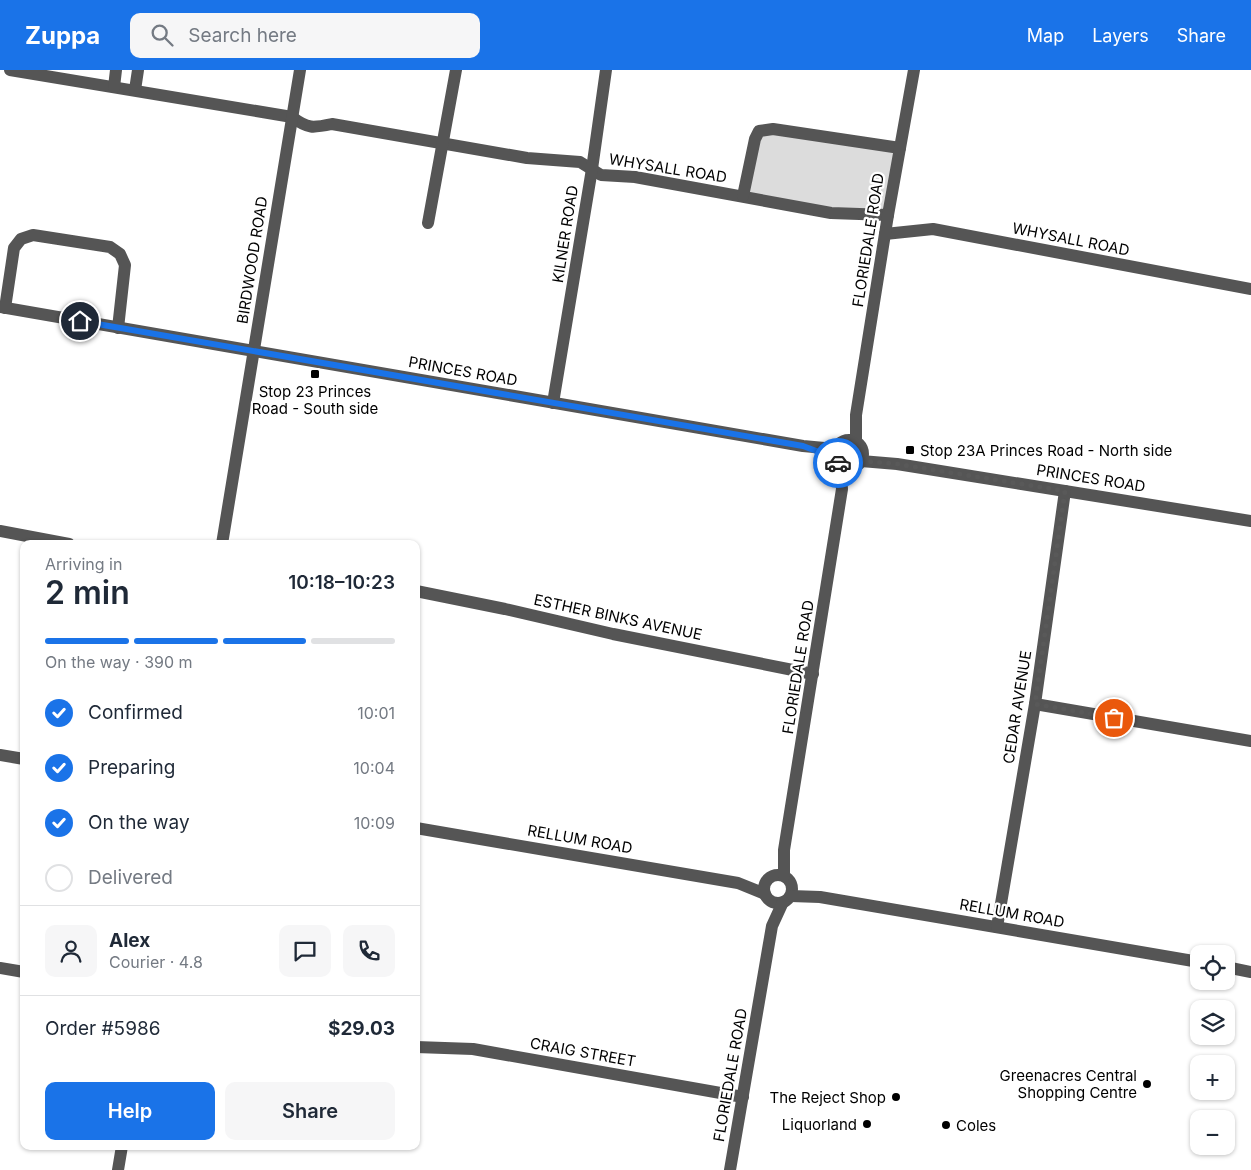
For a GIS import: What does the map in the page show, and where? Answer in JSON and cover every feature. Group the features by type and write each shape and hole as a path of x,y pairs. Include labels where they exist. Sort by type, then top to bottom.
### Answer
{"street":[{"name":"WHYSALL ROAD","path":"10,70 292,117 303,125 314,128 332,124 527,158 580,162 601,175 635,177 831,213 888,215"},
{"path":"114,87 116,70"},
{"path":"135,90 138,70"},
{"name":"BIRDWOOD ROAD","path":"223,540 300,70"},
{"path":"428,223 456,70"},
{"name":"KILNER ROAD","path":"553,403 592,169 606,70"},
{"name":"FLORIEDALE ROAD","path":"730,1170 772,926 782,885 784,850 842,488 845,450 856,415 888,215 914,70"},
{"name":"WHYSALL ROAD","path":"743,196 755,138 758,132 773,129 900,148"},
{"name":"WHYSALL ROAD","path":"885,234 933,229 1251,289"},
{"name":"PRINCES ROAD","path":"118,328 125,266 120,254 110,247 33,235 21,239 14,248 3,308 118,328 803,446 845,450 897,464 1251,520"},
{"path":"845,450 864,454 858,464"},
{"name":"PRINCES ROAD","path":"845,450 849,468 858,464 897,464"},
{"name":"FLORIEDALE ROAD","path":"842,488 858,464"},
{"name":"CEDAR AVENUE","path":"997,927 1035,704 1065,491"},
{"path":"0,532 46,540"},
{"name":"ESTHER BINKS AVENUE","path":"420,591 613,634 813,674"},
{"path":"1035,704 1251,741"},
{"path":"0,755 20,758"},
{"name":"RELLUM ROAD","path":"420,829 738,882 782,885 820,897 1190,960"},
{"name":"RELLUM ROAD","path":"738,882 766,896 772,902 782,885"},
{"name":"FLORIEDALE ROAD","path":"772,926 764,889 782,885"},
{"path":"0,968 20,971"},
{"path":"1235,969 1251,972"},
{"name":"CRAIG STREET","path":"420,1046 473,1049 743,1097"},
{"path":"118,1169 121,1150"}],"shaded area":[{"path":"759,131 900,148 888,215 743,196"}],"way so far":[{"path":"838,463 840,466 849,468 858,465 861,461 897,464 1065,491 1035,704 1114,718"}],"place":[{"name":"Stop 23 Princes Road - South side","path":"315,374"},
{"name":"Stop 23A Princes Road - North side","path":"910,450"},
{"name":"Greenacres Central Shopping Centre","path":"1147,1084"},
{"name":"The Reject Shop","path":"896,1097"},
{"name":"Liquorland","path":"867,1124"},
{"name":"Coles","path":"946,1125"}],"route":[{"path":"80,321 803,446 835,458 838,463"}]}
